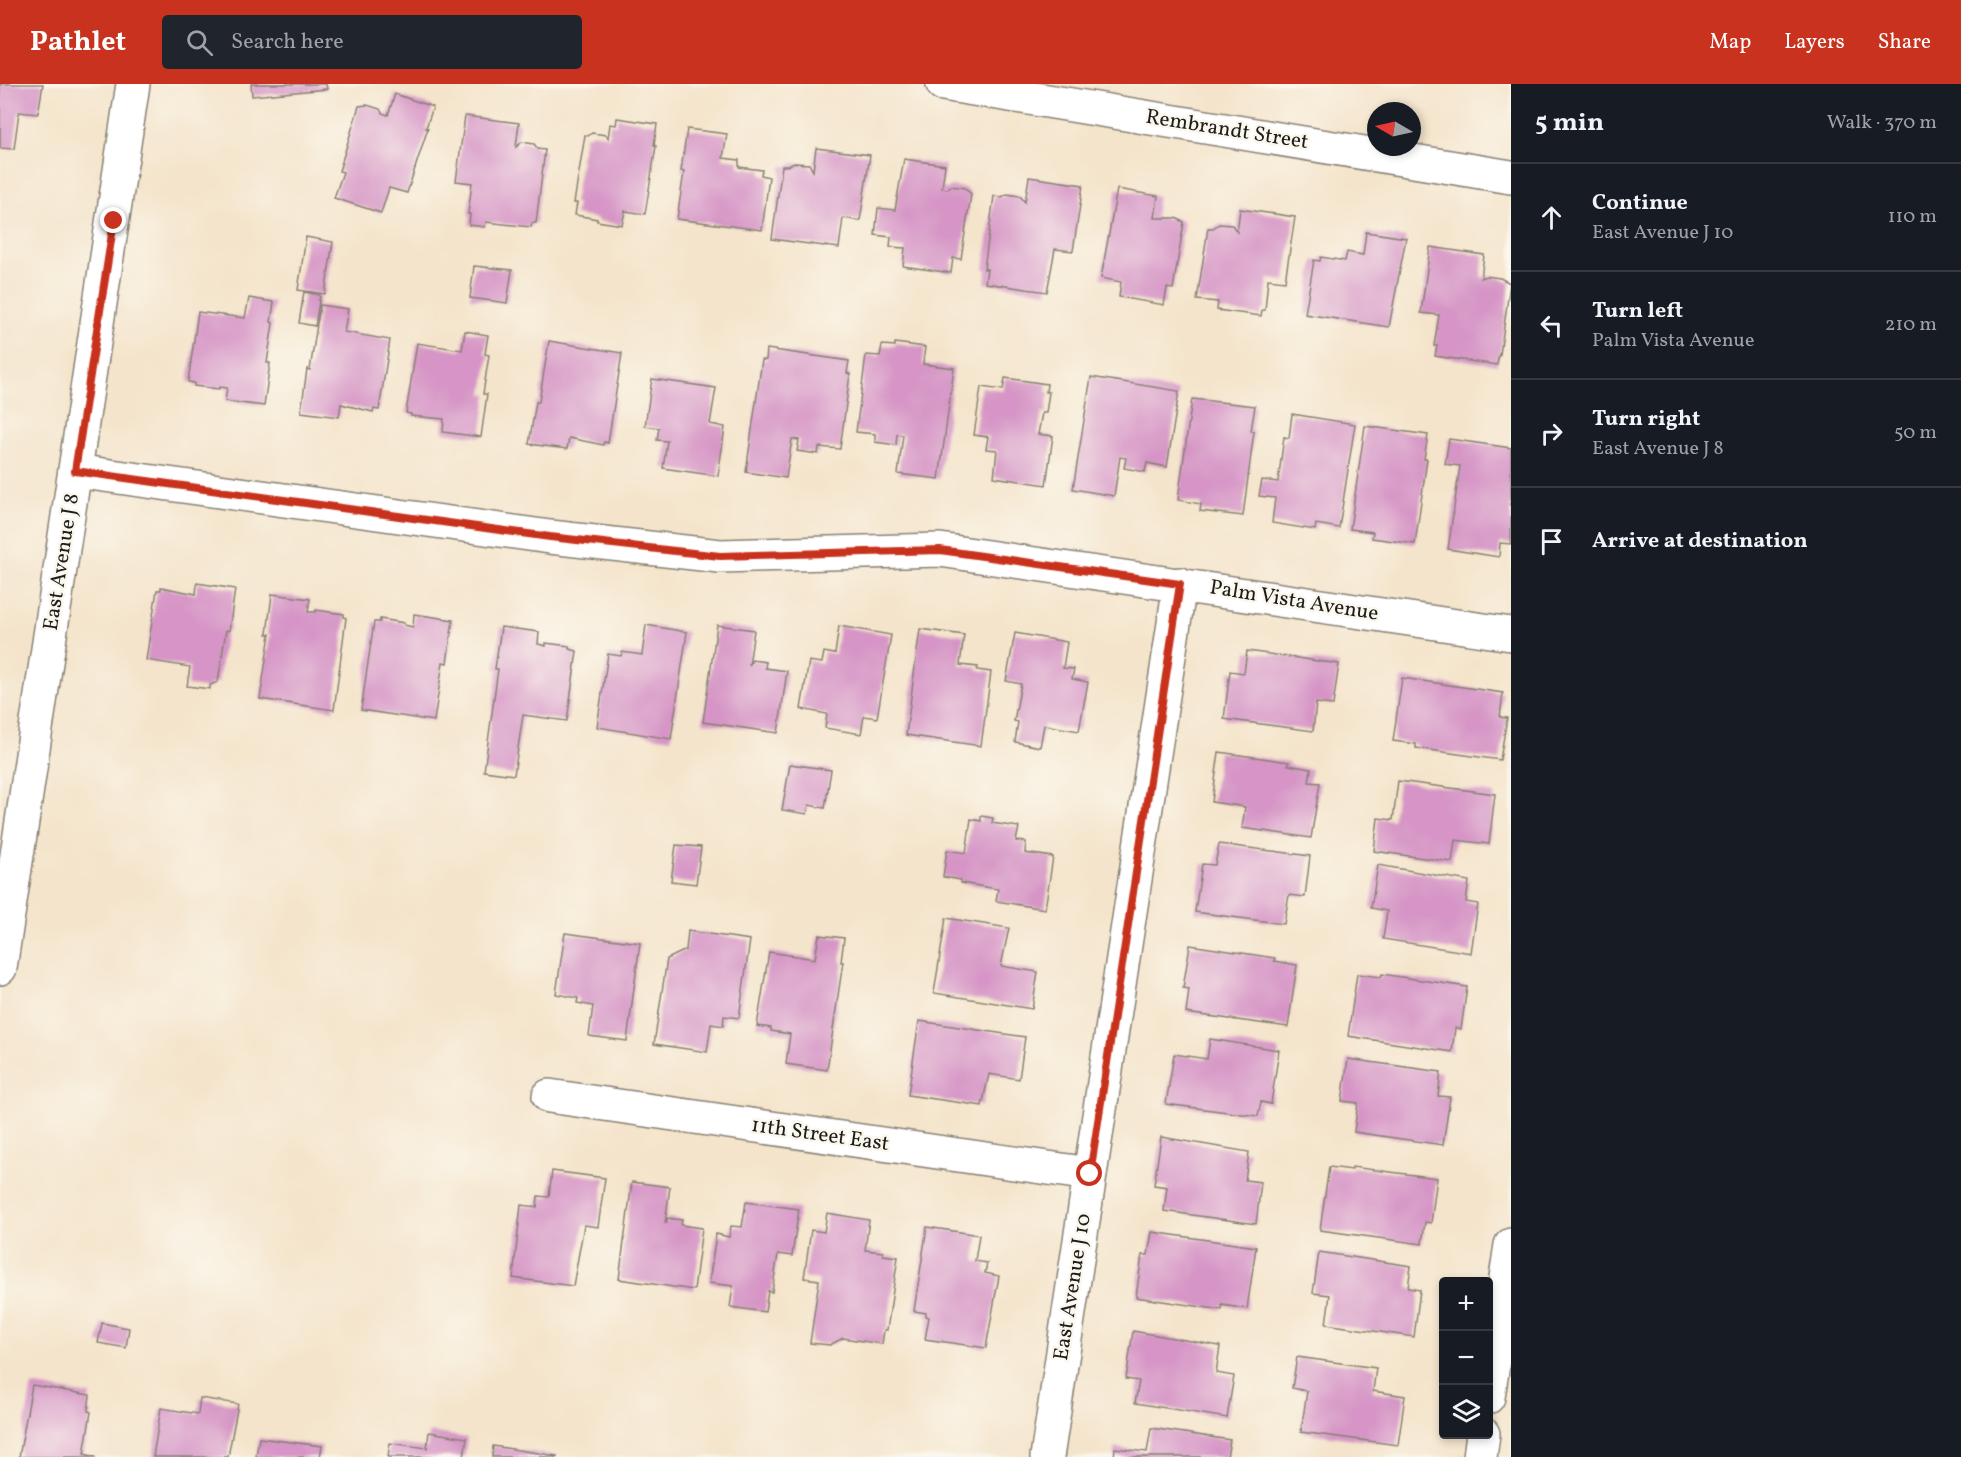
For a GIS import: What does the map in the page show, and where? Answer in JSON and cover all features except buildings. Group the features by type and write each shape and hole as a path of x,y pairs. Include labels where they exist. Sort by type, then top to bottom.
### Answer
{"street":[{"name":"East Avenue J 8","path":"0,968 133,84"},
{"name":"Rembrandt Street","path":"943,84 1058,93 1511,177"},
{"name":"Palm Vista Avenue","path":"75,471 550,537 720,556 940,550 1511,634"},
{"name":"East Avenue J 10","path":"1047,1457 1180,584"},
{"name":"11th Street East","path":"549,1096 1090,1174"},
{"path":"1490,1385 1511,1245"},
{"path":"1479,1457 1482,1439"}],"route":[{"path":"114,221 75,471 550,537 720,556 940,550 1180,584 1090,1174"}]}
